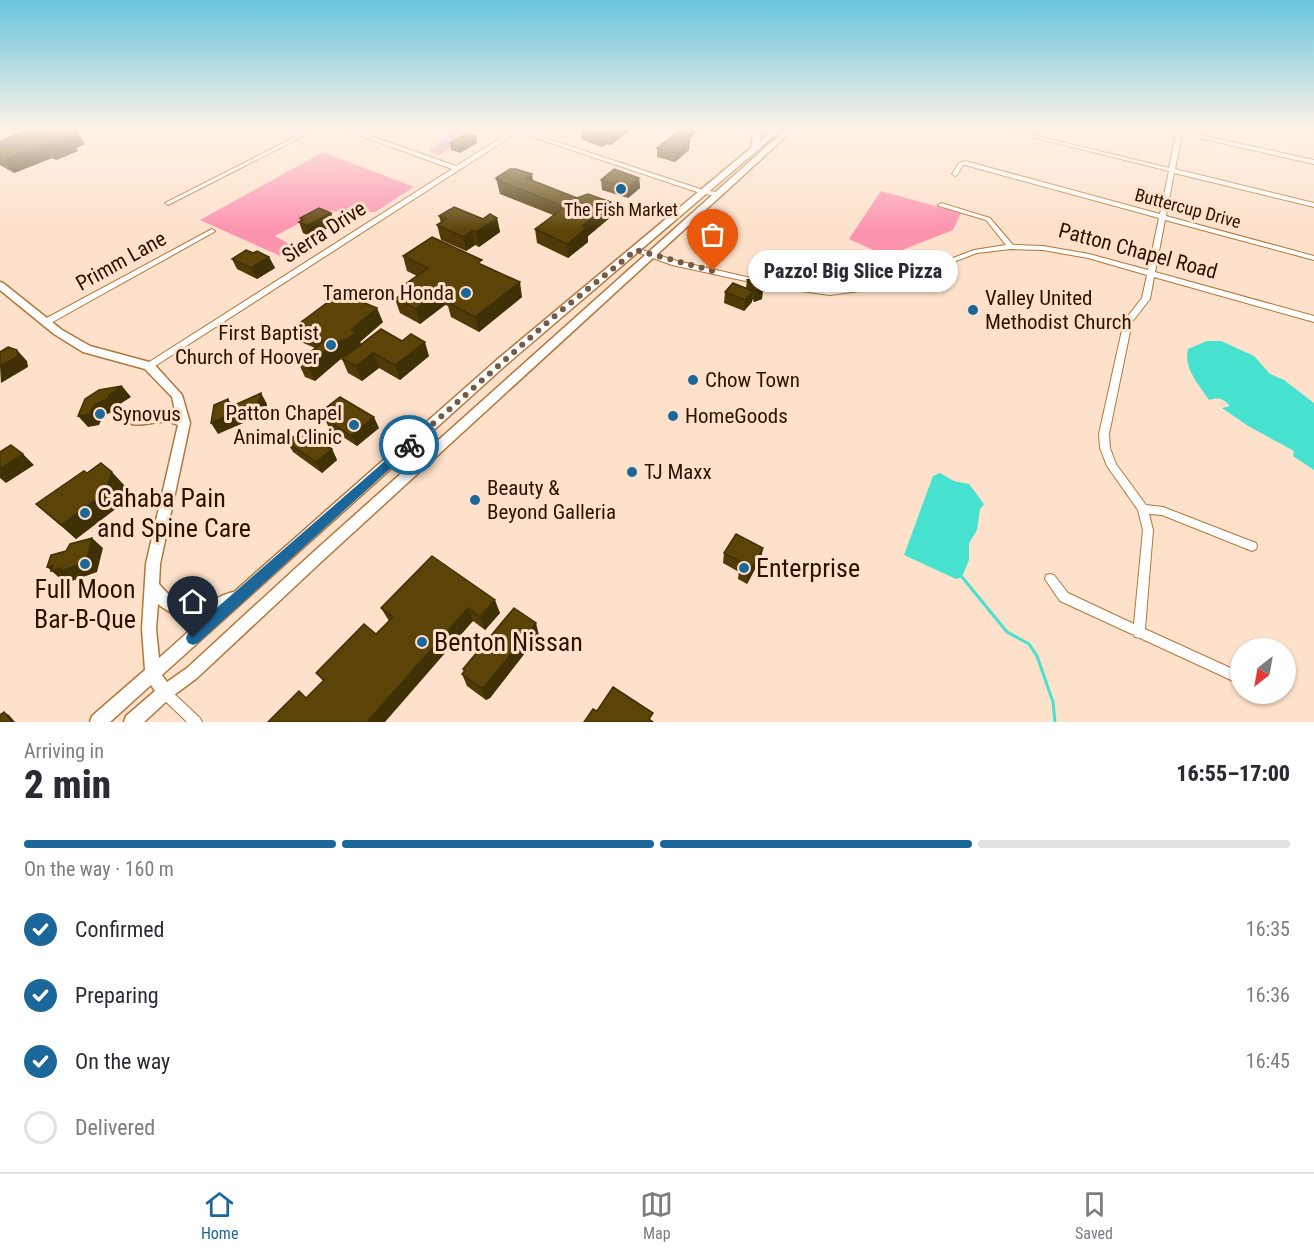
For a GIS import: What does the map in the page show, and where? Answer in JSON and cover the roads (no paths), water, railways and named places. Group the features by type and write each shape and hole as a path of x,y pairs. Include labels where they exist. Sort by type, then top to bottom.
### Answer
{"main road":[{"path":"98,722 512,353 737,163"},
{"path":"132,722 192,673 716,194 746,163"},
{"path":"0,285 58,332 87,350 149,366 177,394 184,423 153,564 149,629 153,674 165,693"},
{"path":"136,421 163,417 175,418 184,423"},
{"path":"152,587 161,600 177,610 192,613 210,609 246,591"}],"street":[{"path":"168,203 248,163"},
{"path":"440,163 455,168"},
{"name":"Sierra Drive","path":"149,366 464,163"},
{"path":"616,163 702,192 716,194"},
{"name":"Buttercup Drive","path":"955,174 961,164 965,163 1314,258"},
{"path":"1142,163 1314,205"},
{"path":"1138,633 1148,530 1143,509 1112,466 1105,448 1104,434 1128,321 1146,299 1173,163"},
{"path":"941,205 988,219 1011,247"},
{"name":"Primm Lane","path":"46,322 212,231"},
{"path":"665,240 664,254 675,263"},
{"name":"Patton Chapel Road","path":"636,250 675,263 792,289 847,292 888,285 962,255 1011,247 1072,252 1314,318"},
{"path":"1143,509 1163,511 1252,546"},
{"path":"1050,579 1064,597 1230,674"},
{"path":"165,693 196,722"}],"water":[{"path":"1207,341 1221,341 1254,356 1270,374 1284,380 1314,403 1314,470 1293,456 1294,451 1248,426 1222,408 1230,406 1225,401 1218,398 1209,400 1190,370 1187,356 1188,349"},
{"path":"940,473 954,481 969,484 984,504 980,509 977,530 969,543 969,560 962,577 956,579 904,555 933,476"}],"waterway":[{"path":"962,577 1007,632 1029,644 1037,656 1053,702 1055,722"}],"place":[{"name":"The Fish Market","path":"621,189"},
{"name":"Pazzo! Big Slice Pizza","path":"713,271"},
{"name":"Tameron Honda","path":"466,293"},
{"name":"Valley United Methodist Church","path":"973,310"},
{"name":"First Baptist Church of Hoover","path":"331,345"},
{"name":"Chow Town","path":"693,380"},
{"name":"Synovus","path":"100,414"},
{"name":"HomeGoods","path":"673,416"},
{"name":"Patton Chapel Animal Clinic","path":"354,425"},
{"name":"TJ Maxx","path":"632,472"},
{"name":"Beauty & Beyond Galleria","path":"475,500"},
{"name":"Cahaba Pain and Spine Care","path":"85,513"},
{"name":"Full Moon Bar-B-Que","path":"85,564"},
{"name":"Enterprise","path":"744,568"},
{"name":"Benton Nissan","path":"422,642"}]}
